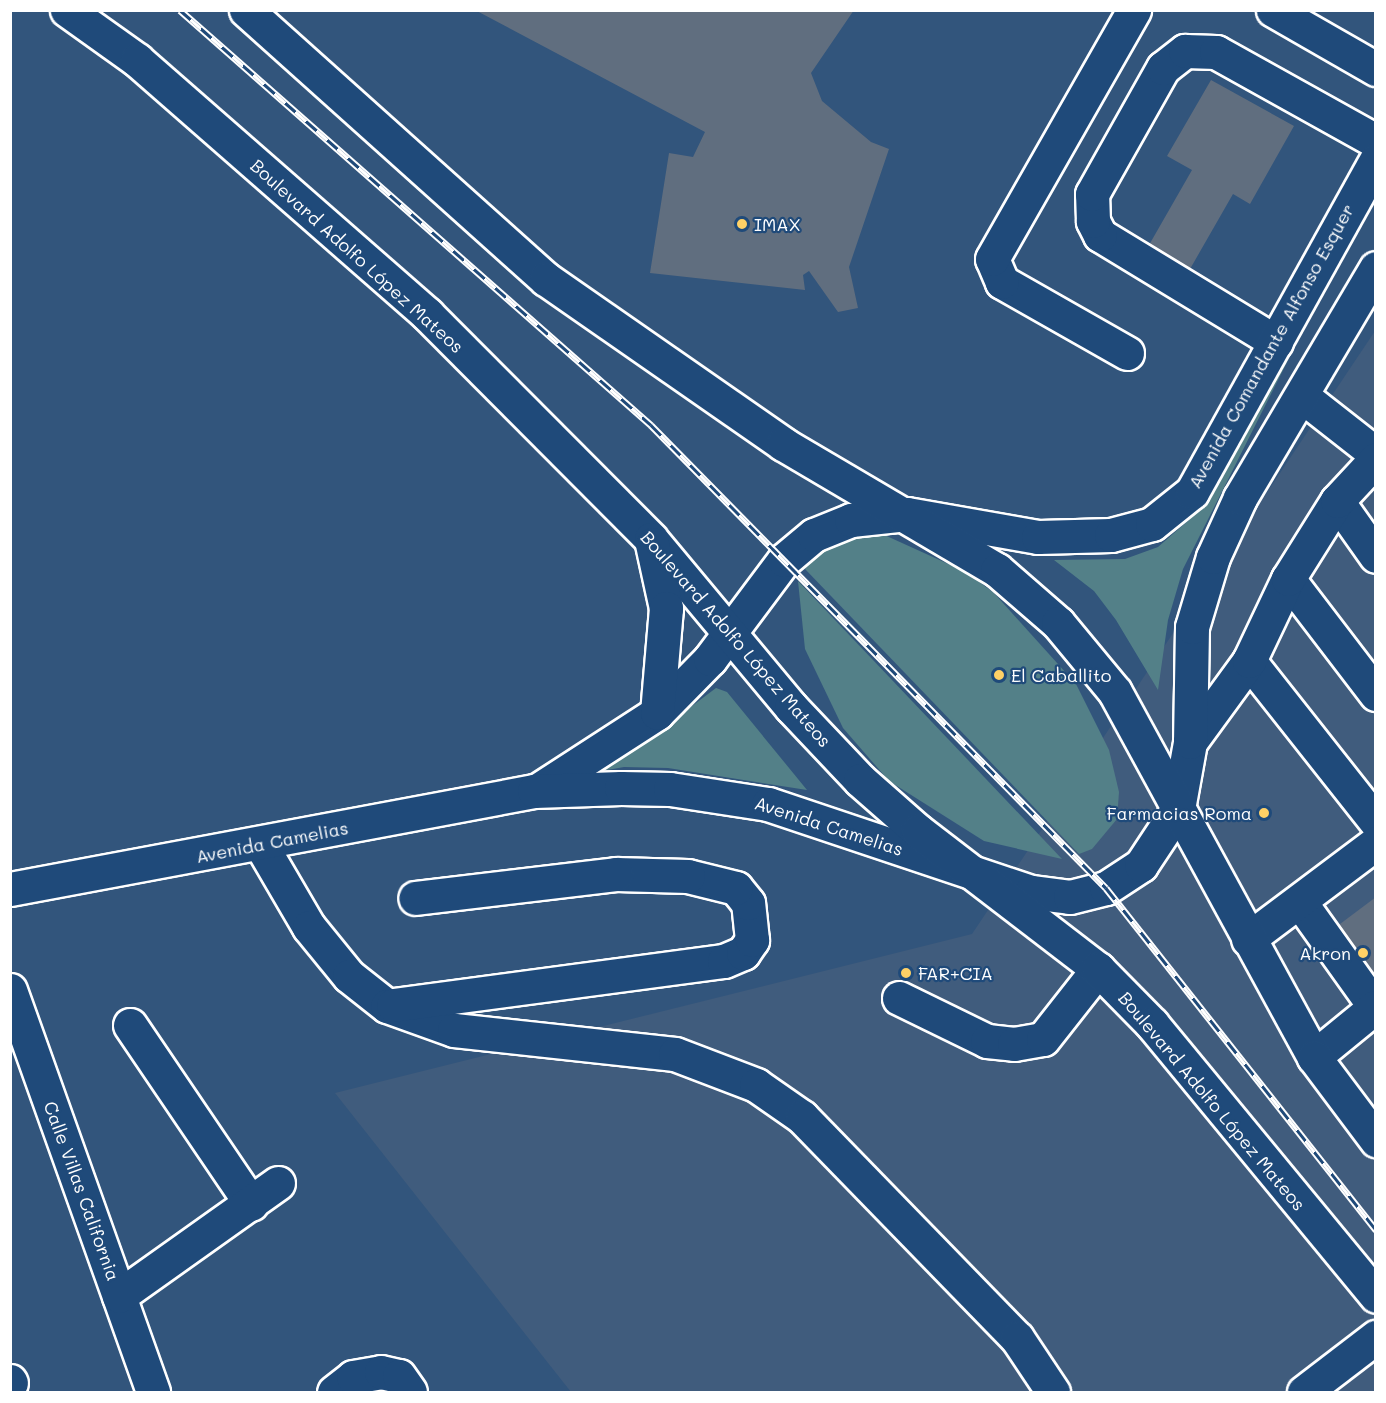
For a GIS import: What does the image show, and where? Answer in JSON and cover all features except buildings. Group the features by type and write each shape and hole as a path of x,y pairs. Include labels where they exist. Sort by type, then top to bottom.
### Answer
{"street":[{"name":"Boulevard Adolfo López Mateos","path":"67,10 136,60 427,314 651,539 732,632 791,707 860,780 976,877 1098,969 1152,1024 1376,1296"},
{"path":"246,10 546,279 783,444 907,514 997,570 1058,623 1115,692 1314,1057 1373,1133"},
{"path":"1127,353 1002,282 992,259 1134,10"},
{"path":"1273,10 1376,69"},
{"path":"1276,342 1100,236 1093,220 1092,194 1163,68 1185,51 1216,52 1376,141"},
{"name":"Avenida Comandante Alfonso Esquer","path":"907,514 1038,537 1111,535 1152,524 1192,492 1276,342 1366,196 1376,160"},
{"path":"976,877 1070,897 1106,888 1141,865 1178,809 1190,742 1192,627 1213,557 1240,498 1376,268"},
{"path":"1190,742 1249,661 1288,579 1337,501 1376,457 1302,396"},
{"path":"1337,501 1376,556"},
{"name":"Avenida Camelias","path":"534,791 579,768 657,713 732,632 784,560 814,535 851,520 907,514"},
{"path":"651,539 666,608 657,713"},
{"path":"1288,579 1376,694"},
{"path":"1249,661 1376,822"},
{"name":"Avenida Camelias","path":"10,889 261,845 534,791 670,789 768,804 976,877"},
{"path":"1248,939 1376,843"},
{"path":"261,845 309,927 349,976 387,1006 454,1030 675,1054 756,1085 802,1117 908,1220 1017,1338 1053,1392"},
{"path":"387,1006 724,961 743,953 752,940 748,903 736,888 688,876 616,874 415,898"},
{"path":"1300,902 1376,1007 1314,1057"},
{"path":"899,998 987,1041 1014,1044 1043,1039 1098,969"},
{"name":"Calle Villas California","path":"10,990 19,1042 119,1296 153,1392"},
{"path":"130,1025 251,1204"},
{"path":"119,1296 278,1183"},
{"path":"1304,1392 1376,1337"},
{"path":"334,1392 353,1377 381,1372 399,1376 410,1392"}],"shaded area":[{"path":"1375,331 1375,1392 571,1392 335,1093 972,934"}],"green space":[{"path":"1360,217 1183,569 1168,620 1158,690 1116,620 1094,591 1054,560 1125,559 1158,547 1189,520"},
{"path":"880,533 966,572 994,593 1076,684 1109,750 1119,792 1117,819 1092,849 1079,854 805,569 815,552 842,534"},
{"path":"798,581 1062,859 984,841 889,781 843,728 805,649"},
{"path":"716,688 727,692 807,790 668,768 624,767 573,776 636,748"}],"railway":[{"path":"180,10 651,425 1106,888 1376,1230"}],"place":[{"name":"IMAX","path":"742,224"},
{"name":"El Caballito","path":"999,675"},
{"name":"Farmacias Roma","path":"1264,813"},
{"name":"Akron","path":"1363,953"},
{"name":"FAR+CIA","path":"906,973"}]}
